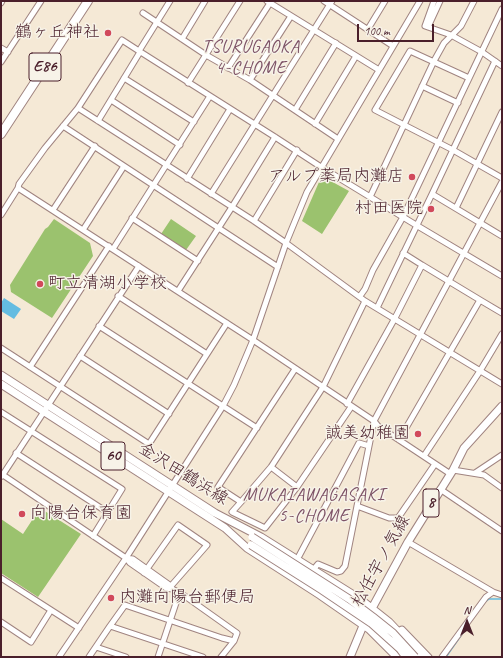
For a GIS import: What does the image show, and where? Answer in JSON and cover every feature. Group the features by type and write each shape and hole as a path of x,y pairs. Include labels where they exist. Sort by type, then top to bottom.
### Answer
{"highway":[{"name":"E86","path":"1,134 88,1"}],"main road":[{"name":"金沢田鶴浜線","path":"1,375 46,408 170,488 225,528 247,548 363,625 397,657"},
{"name":"金沢田鶴浜線","path":"1,384 46,408"},
{"name":"松任宇ノ気線","path":"350,657 363,625 408,542 464,448 502,406"},
{"name":"金沢田鶴浜線","path":"170,488 261,537 360,599 398,631 422,657"},
{"path":"215,513 349,599 393,633 415,657"},
{"path":"225,528 371,623 400,649 406,657"}],"street":[{"path":"1,62 41,1"},
{"path":"98,121 170,1"},
{"path":"182,39 205,1"},
{"path":"188,83 240,1"},
{"path":"324,1 331,3 393,46"},
{"path":"59,657 126,558 223,406 243,368 254,340 286,243 307,192 420,1"},
{"path":"434,1 425,26 451,35 482,52 502,66"},
{"path":"428,27 440,1"},
{"path":"370,197 434,62 444,44 461,26 474,1"},
{"path":"228,68 268,2 336,42 379,70"},
{"path":"368,29 384,2"},
{"path":"211,194 273,96 313,29 331,3"},
{"path":"360,296 403,217 502,9"},
{"path":"143,13 206,55 250,80 338,139"},
{"path":"250,80 291,16"},
{"path":"1,215 19,184 45,148 78,108 122,40 188,83 297,150 321,167 502,276"},
{"path":"295,110 336,42"},
{"path":"1,48 8,52"},
{"path":"470,78 410,51 375,110 439,142 502,178"},
{"path":"315,124 356,56"},
{"path":"377,308 495,61"},
{"path":"124,78 194,122"},
{"path":"422,86 458,102"},
{"path":"30,367 154,185 210,96"},
{"path":"111,100 180,145"},
{"path":"78,108 166,166 254,221 365,301 502,384"},
{"path":"187,179 230,109"},
{"path":"456,208 502,112"},
{"path":"63,126 278,266"},
{"path":"178,291 232,208 275,137"},
{"path":"53,210 95,146"},
{"path":"254,221 297,150"},
{"path":"83,230 124,166"},
{"path":"314,570 317,565 320,564 338,572 345,566 374,421 502,182"},
{"path":"18,188 254,340 435,464 451,472 484,475 502,488"},
{"path":"432,194 502,236"},
{"path":"132,218 198,261"},
{"path":"402,253 502,313"},
{"path":"365,301 322,387 271,467 232,512 265,528 297,487 349,405 422,265"},
{"path":"139,266 2,476 126,558 130,563 145,571 166,588 172,587 208,544 178,525 145,571"},
{"path":"118,296 207,354"},
{"path":"399,440 480,300"},
{"path":"1,348 150,444 227,323"},
{"path":"99,326 257,428"},
{"path":"424,456 480,371 502,334"},
{"path":"80,356 169,414"},
{"path":"241,502 218,487 295,369"},
{"path":"1,412 122,489 93,536"},
{"path":"299,556 359,443 369,446"},
{"path":"16,453 107,512"},
{"path":"475,473 502,455"},
{"path":"357,506 389,518 398,518 435,464"},
{"path":"271,467 297,487"},
{"path":"440,489 502,531"},
{"path":"408,542 493,592 502,595"},
{"path":"1,578 79,628"},
{"path":"172,587 237,633 234,641 221,657"},
{"path":"442,657 486,597 493,592"},
{"path":"158,657 178,597 182,594"},
{"path":"89,657 125,605 234,641"},
{"path":"1,622 30,642 51,610"},
{"path":"110,626 203,657"},
{"path":"398,631 402,629 429,657"},
{"path":"96,647 126,657"},
{"path":"388,648 387,651 392,657"}],"green space":[{"path":"327,179 349,191 322,234 302,221 319,182"},
{"path":"54,219 90,243 93,256 52,318 11,292 10,285 45,229"},
{"path":"171,219 196,236 186,250 161,234"},
{"path":"40,508 81,534 38,597 1,573 1,519 23,534"}],"water":[{"path":"4,298 21,309 14,319 1,311 1,303"}],"waterway":[{"path":"484,603 489,599 502,599"},
{"path":"446,657 469,624"}],"place":[{"name":"鶴ヶ丘神社","path":"108,33"},
{"name":"アルプ薬局内灘店","path":"412,177"},
{"name":"村田医院","path":"431,209"},
{"name":"町立清湖小学校","path":"40,284"},
{"name":"誠美幼稚園","path":"418,434"},
{"name":"向陽台保育園","path":"22,514"},
{"name":"内灘向陽台郵便局","path":"111,598"}],"district":[{"name":"TSURUGAOKA 4-CHOME","path":"251,57"},
{"name":"MUKAIAWAGASAKI 5-CHOME","path":"314,505"}]}
